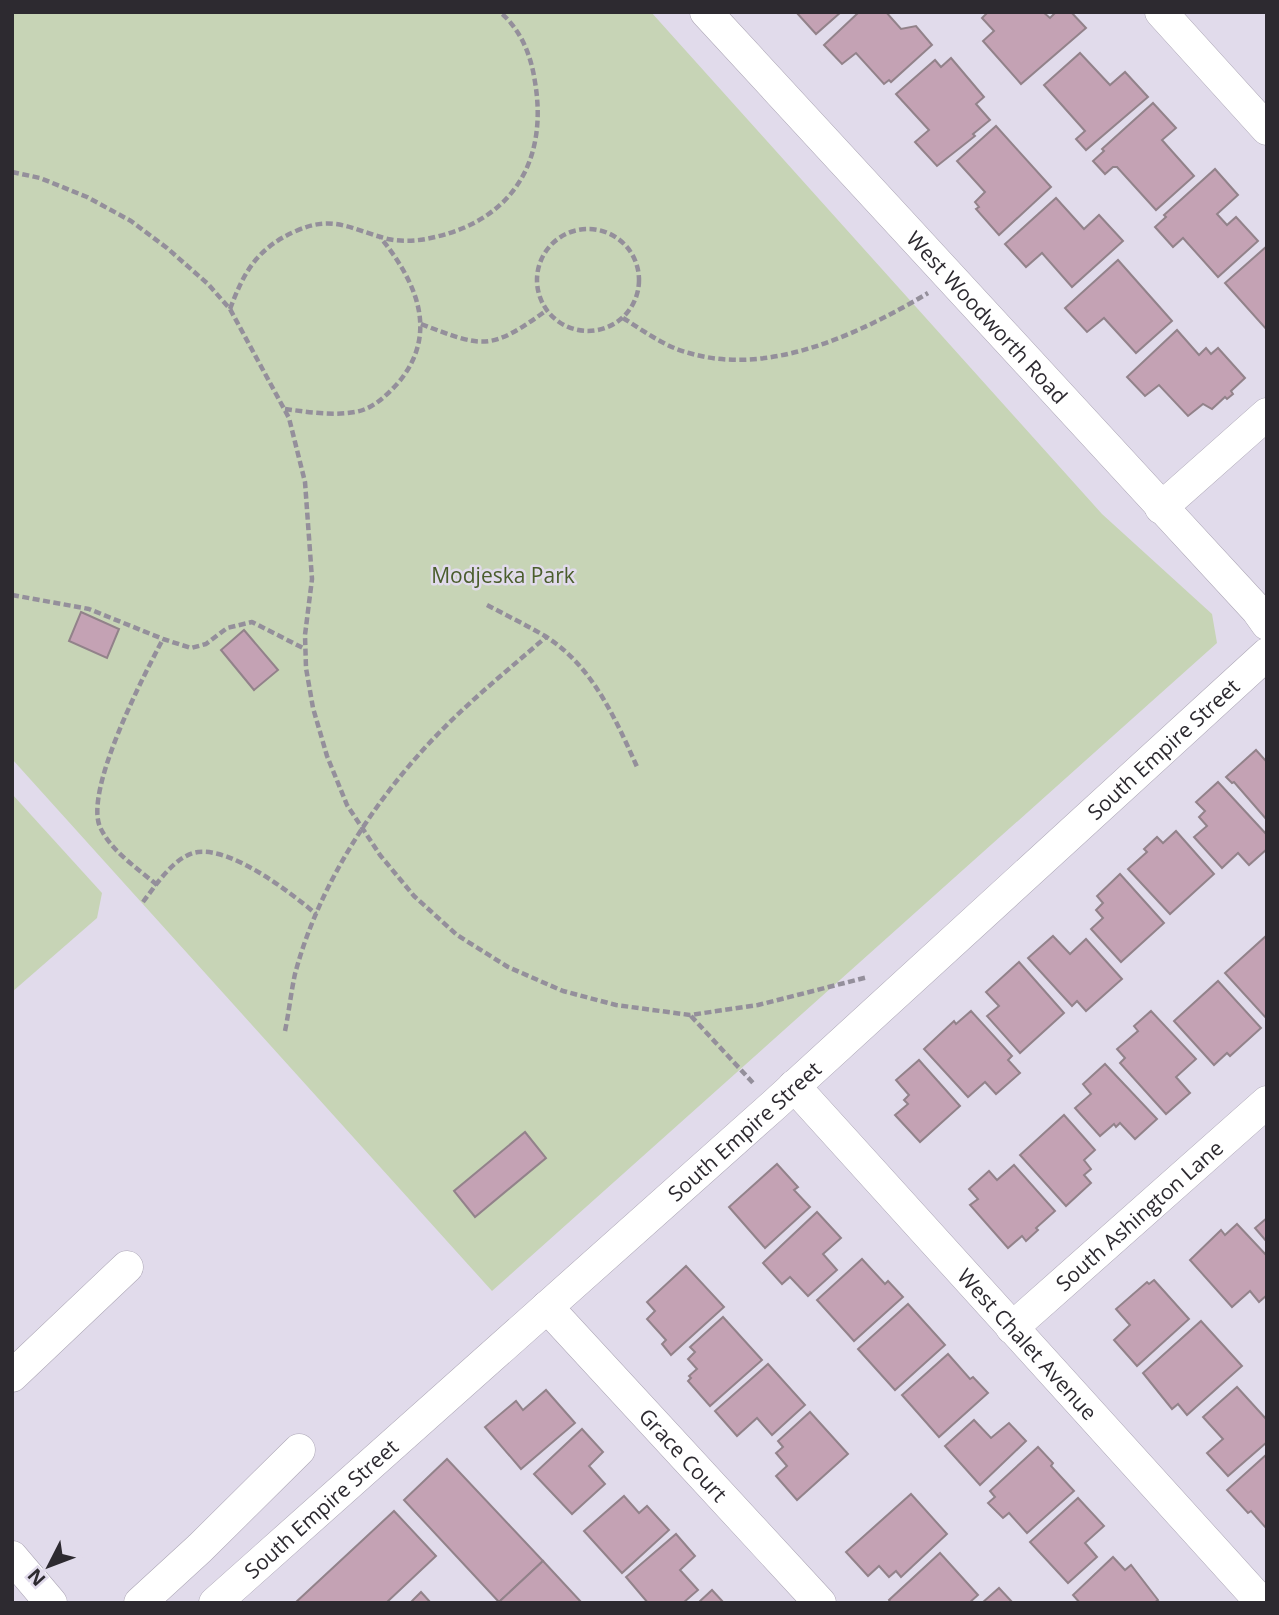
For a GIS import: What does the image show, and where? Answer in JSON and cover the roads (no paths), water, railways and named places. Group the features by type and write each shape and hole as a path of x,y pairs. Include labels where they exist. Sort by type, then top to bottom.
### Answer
{"street":[{"name":"West Woodworth Road","path":"706,12 953,278 1267,624"},
{"path":"1161,12 1267,129"},
{"path":"1161,508 1267,414"},
{"name":"South Empire Street","path":"235,1597 547,1307 784,1096 1267,654"},
{"name":"West Chalet Avenue","path":"784,1096 1012,1328 1262,1603"},
{"name":"South Ashington Lane","path":"1012,1328 1267,1102"},
{"path":"12,1376 127,1267"},
{"name":"Grace Court","path":"547,1307 820,1603"},
{"path":"140,1603 299,1450"},
{"path":"12,1557 51,1603"}],"park label":[{"name":"Modjeska Park","path":"503,575"}]}
